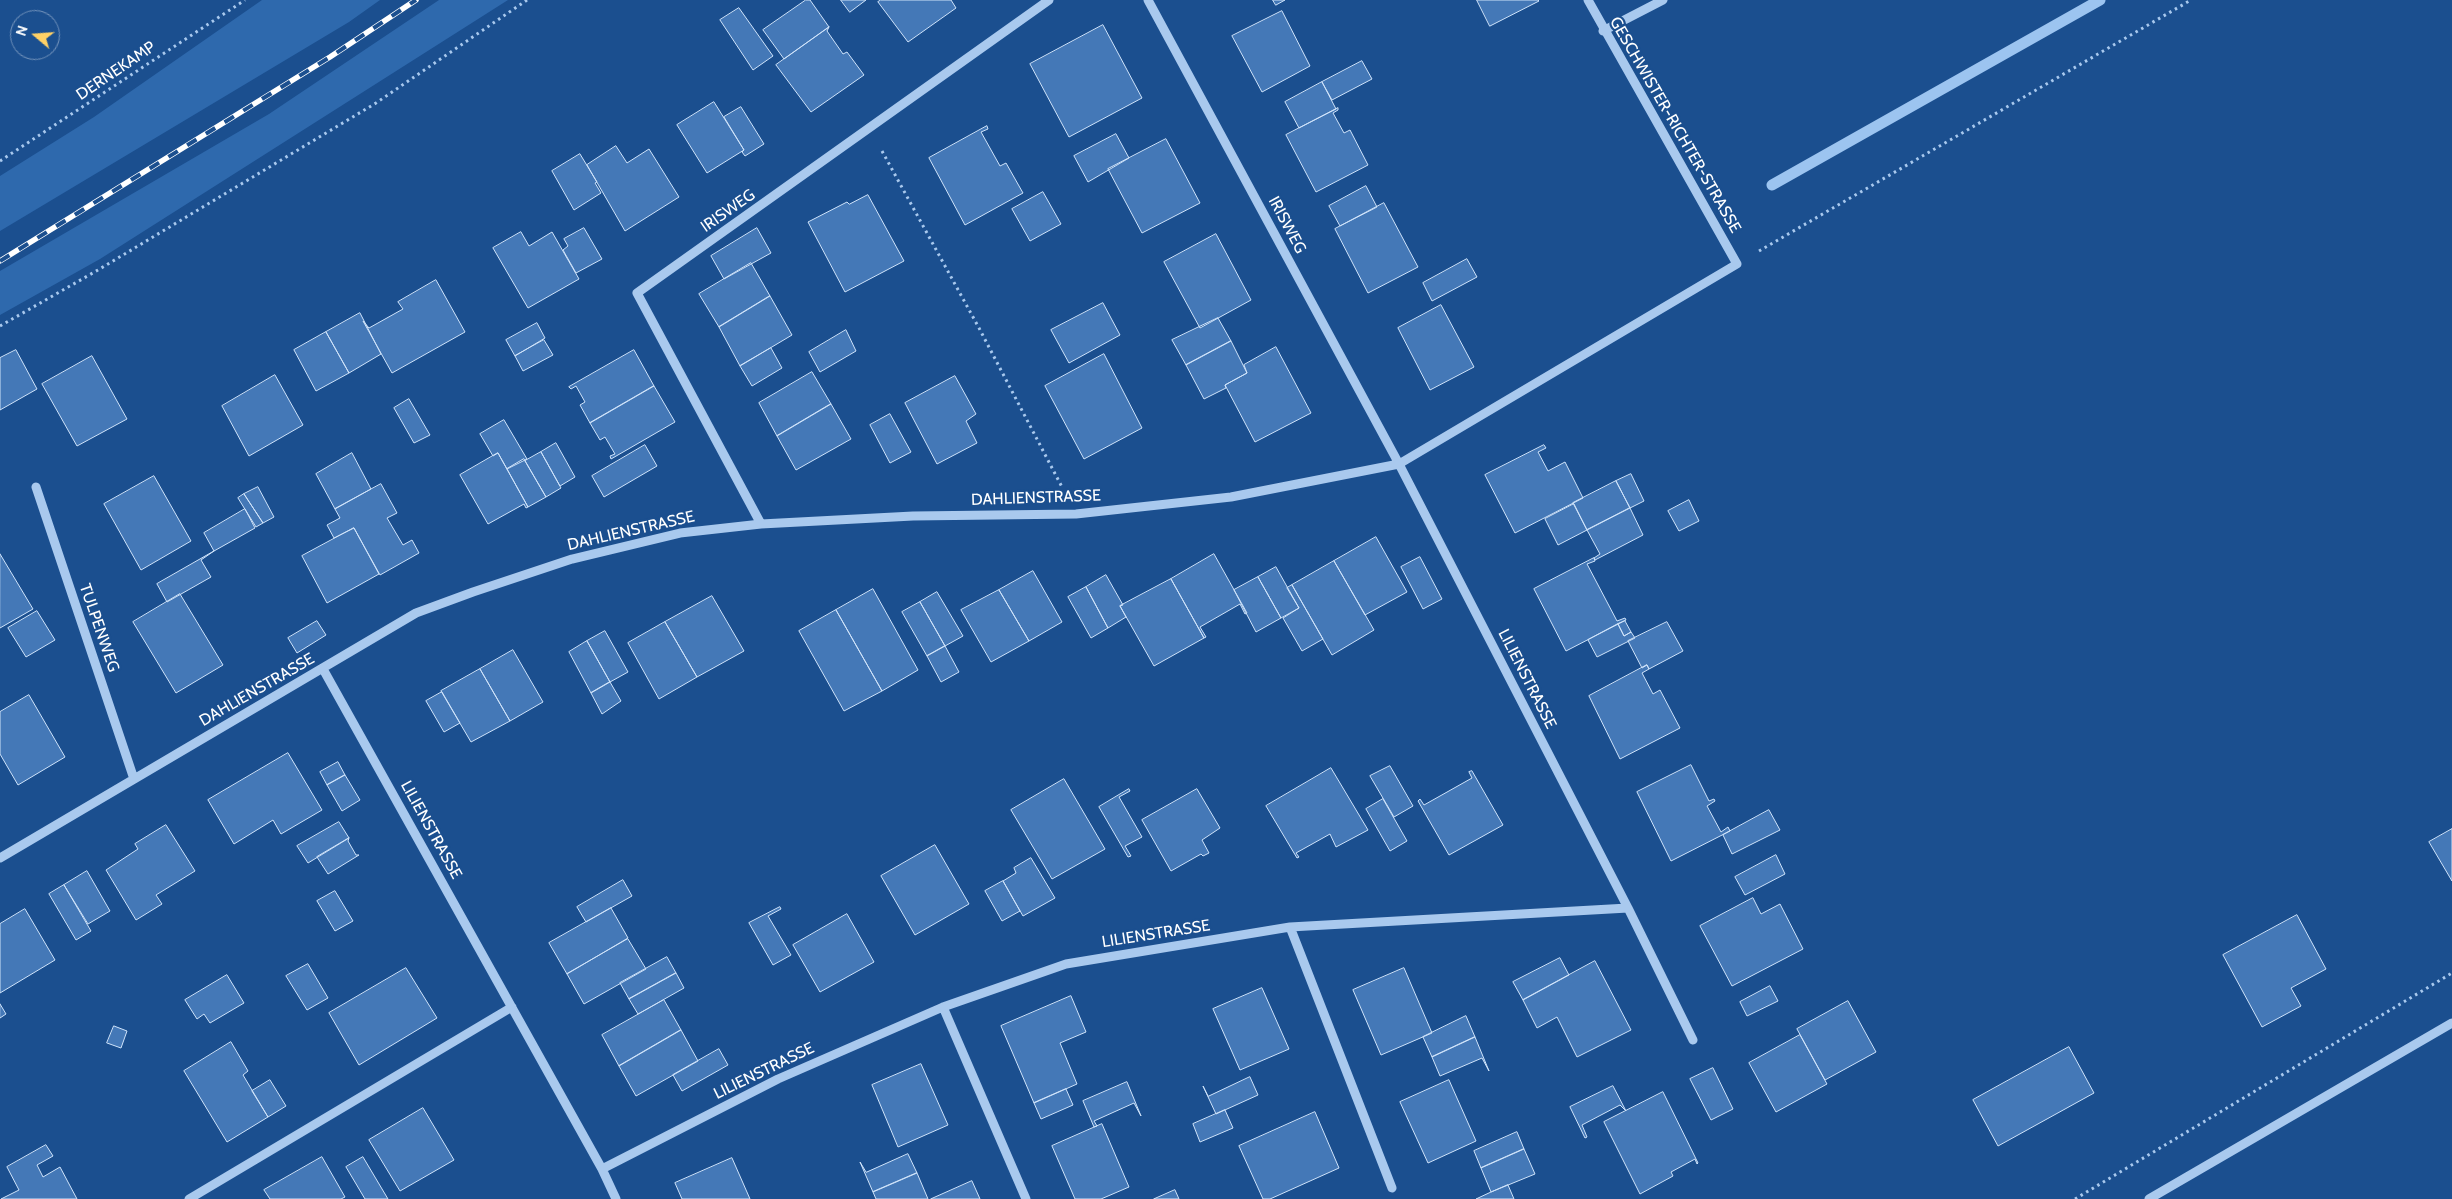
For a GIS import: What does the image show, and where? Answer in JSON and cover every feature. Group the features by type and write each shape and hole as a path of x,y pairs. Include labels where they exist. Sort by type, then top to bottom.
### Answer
{"street":[{"name":"IRISWEG","path":"761,524 637,294 1049,0"},
{"name":"IRISWEG","path":"1148,0 1399,464"},
{"name":"GESCHWISTER-RICHTER-STRASSE","path":"1588,0 1737,264"},
{"path":"1604,31 1663,0"},
{"name":"DAHLIENSTRASSE","path":"0,858 416,613 572,559 680,533 761,524 913,516 1076,514 1231,497 1399,464 1737,264"},
{"name":"LILIENSTRASSE","path":"1399,464 1628,908 1693,1040"},
{"name":"TULPENWEG","path":"36,487 134,779"},
{"name":"LILIENSTRASSE","path":"322,668 602,1169 616,1199"},
{"name":"LILIENSTRASSE","path":"602,1169 778,1079 943,1007 1066,964 1290,927 1628,908"},
{"path":"1290,927 1392,1188"},
{"path":"189,1199 512,1007"},
{"path":"943,1007 1026,1199"},
{"path":"2149,1199 2452,1023"}],"path":[{"name":"DERNEKAMP","path":"0,161 246,0"},
{"path":"0,326 98,270 376,103 527,0"},
{"path":"1737,264 2191,0"},
{"path":"869,128 980,328 1076,514"},
{"path":"2075,1199 2452,974"}],"shaded area":[{"path":"262,0 380,0 349,22 0,231 0,176 94,117"},
{"path":"439,0 508,0 100,259 0,315 0,271 269,114"}],"building":[{"path":"806,0 810,0 829,27 784,59 763,30"},
{"path":"841,0 866,0 850,12"},
{"path":"881,0 951,0 956,8 908,42 878,2"},
{"path":"1273,0 1285,0 1276,5"},
{"path":"1477,0 1538,0 1539,1 1490,26"},
{"path":"739,8 773,56 753,70 720,20"},
{"path":"1282,11 1310,66 1262,92 1232,36"},
{"path":"1103,25 1142,98 1069,137 1030,64"},
{"path":"829,27 827,31 843,54 847,52 864,75 811,112 776,65"},
{"path":"1362,61 1372,79 1332,100 1322,82"},
{"path":"1322,82 1336,109 1299,128 1285,102"},
{"path":"714,102 744,150 707,173 677,125"},
{"path":"741,107 764,144 745,156 742,152 744,150 724,117"},
{"path":"1338,108 1333,113 1344,133 1350,130 1368,165 1316,192 1286,135"},
{"path":"987,126 988,129 981,132 1000,166 1006,163 1023,193 965,225 929,158"},
{"path":"1116,134 1129,158 1088,182 1074,156"},
{"path":"1166,139 1200,203 1142,233 1108,169"},
{"path":"616,146 627,163 649,149 679,197 625,231 587,165"},
{"path":"580,154 597,182 595,183 601,193 574,210 552,171"},
{"path":"1366,186 1377,207 1340,226 1329,206"},
{"path":"1043,192 1061,224 1030,241 1012,209"},
{"path":"868,195 904,261 845,292 808,222 847,202 849,204"},
{"path":"1384,203 1418,267 1368,293 1335,229"},
{"path":"584,228 602,259 576,273 563,250 568,246 564,239"},
{"path":"757,228 771,253 724,279 711,256"},
{"path":"521,232 529,246 552,232 579,279 528,308 493,248"},
{"path":"1216,234 1251,300 1200,328 1164,262"},
{"path":"1467,259 1477,277 1432,301 1423,283"},
{"path":"751,263 770,296 719,327 699,294"},
{"path":"436,280 465,332 392,373 363,321 369,328 403,309 398,302"},
{"path":"770,296 792,335 740,366 719,327"},
{"path":"1103,303 1120,335 1069,363 1051,330"},
{"path":"1441,305 1474,367 1430,390 1398,328"},
{"path":"360,313 381,354 349,373 326,332"},
{"path":"1218,318 1231,341 1186,365 1172,340"},
{"path":"537,323 545,338 515,356 506,340"},
{"path":"846,330 856,351 820,372 809,352"},
{"path":"326,332 349,373 316,391 294,350"},
{"path":"544,340 553,355 523,371 515,356"},
{"path":"1231,341 1247,373 1225,385 1226,388 1204,399 1186,365"},
{"path":"1276,347 1311,413 1255,442 1225,385 1247,373 1244,365"},
{"path":"771,348 782,368 752,386 740,366"},
{"path":"16,350 37,389 0,410 0,358"},
{"path":"634,350 654,386 590,423 580,405 585,402 576,386 571,389 569,387"},
{"path":"1104,354 1142,428 1084,459 1045,386"},
{"path":"92,356 127,419 77,446 42,384"},
{"path":"812,372 831,404 777,436 759,403"},
{"path":"275,375 303,425 249,456 222,406"},
{"path":"955,376 976,414 966,421 977,443 937,464 905,403"},
{"path":"654,386 675,422 611,459 610,456 615,454 605,437 600,440 590,423"},
{"path":"409,399 430,435 414,443 394,408"},
{"path":"831,404 851,439 796,470 777,436"},
{"path":"890,414 911,452 890,463 870,425"},
{"path":"504,420 527,459 507,469 498,453 493,456 480,434"},
{"path":"556,443 575,477 560,486 541,452"},
{"path":"645,445 657,466 604,497 592,476"},
{"path":"1544,445 1546,448 1538,452 1548,471 1565,462 1583,498 1515,533 1485,475"},
{"path":"541,452 561,488 546,497 525,461"},
{"path":"352,453 371,489 335,509 316,474"},
{"path":"498,453 528,507 526,508 524,504 488,524 460,475"},
{"path":"524,459 546,497 528,507 507,469"},
{"path":"1631,474 1644,501 1630,508 1616,481"},
{"path":"154,476 191,541 141,570 104,504"},
{"path":"1616,481 1630,508 1587,530 1573,503"},
{"path":"381,484 397,513 387,518 403,545 412,540 419,553 380,575 354,528 334,538 327,525 340,518 335,509"},
{"path":"258,487 274,517 263,523 244,494"},
{"path":"244,494 263,523 256,527 238,498"},
{"path":"1689,500 1699,521 1679,531 1668,511"},
{"path":"1574,504 1587,530 1558,545 1545,519"},
{"path":"1630,508 1643,535 1595,560 1594,558 1600,554 1587,530"},
{"path":"245,509 255,528 214,551 204,533"},
{"path":"354,528 379,574 327,603 302,556"},
{"path":"1376,537 1407,592 1365,615 1334,561"},
{"path":"214,551 201,560 211,577 167,602 157,584"},
{"path":"0,554 33,609 0,628"},
{"path":"1214,554 1247,613 1245,614 1240,604 1200,627 1206,637 1204,638 1171,579"},
{"path":"1420,557 1442,599 1423,609 1401,567"},
{"path":"1594,558 1595,561 1587,564 1617,621 1625,618 1626,620 1566,651 1534,589"},
{"path":"1334,561 1374,630 1332,655 1292,585"},
{"path":"1276,567 1299,608 1281,618 1258,577"},
{"path":"1033,571 1062,622 1029,641 999,590"},
{"path":"1106,575 1123,605 1120,606 1126,617 1108,628 1086,587"},
{"path":"1258,577 1281,618 1256,632 1234,590"},
{"path":"1171,579 1204,638 1154,666 1120,606"},
{"path":"1292,585 1323,639 1302,651 1283,618 1299,608 1287,588"},
{"path":"1086,587 1108,628 1091,638 1068,597"},
{"path":"873,589 918,670 882,691 836,610"},
{"path":"999,590 1029,641 991,662 961,610"},
{"path":"937,592 963,636 945,646 920,602"},
{"path":"180,594 223,665 176,693 133,622"},
{"path":"712,596 744,651 697,677 665,622"},
{"path":"920,602 945,646 927,656 902,612"},
{"path":"836,610 882,691 844,711 799,631"},
{"path":"37,611 55,640 26,657 8,628"},
{"path":"317,621 326,635 297,653 288,638"},
{"path":"1625,621 1631,632 1624,636 1618,624"},
{"path":"665,622 697,677 659,699 628,643"},
{"path":"1667,622 1683,651 1649,669 1647,665 1642,668 1628,641"},
{"path":"1618,624 1624,636 1631,632 1635,638 1597,657 1588,640"},
{"path":"605,631 628,672 610,682 587,641"},
{"path":"587,641 610,682 591,693 569,652"},
{"path":"945,646 959,672 941,682 927,656"},
{"path":"513,650 543,702 510,721 480,669"},
{"path":"1647,665 1649,669 1642,673 1653,694 1660,690 1680,728 1620,759 1589,696"},
{"path":"480,669 510,721 471,742 441,691"},
{"path":"610,682 621,701 602,714 591,693"},
{"path":"442,692 460,723 444,732 426,701"},
{"path":"29,695 65,757 18,785 0,754 0,712"},
{"path":"288,753 322,810 281,834 273,820 234,844 208,800"},
{"path":"338,762 345,775 327,785 320,772"},
{"path":"1691,765 1709,801 1714,799 1715,801 1707,806 1721,832 1728,827 1730,831 1671,861 1637,792"},
{"path":"1390,766 1413,806 1394,817 1370,776"},
{"path":"1331,768 1368,830 1336,847 1330,834 1296,853 1299,857 1297,858 1266,806"},
{"path":"1472,771 1503,825 1449,855 1418,801 1420,799 1424,805 1472,778 1469,772"},
{"path":"345,775 360,800 342,811 327,785"},
{"path":"1064,779 1105,849 1052,879 1011,810"},
{"path":"1129,789 1130,791 1119,797 1142,837 1125,846 1131,856 1128,857 1099,807"},
{"path":"1197,789 1220,828 1202,840 1209,853 1203,856 1201,854 1171,871 1142,820"},
{"path":"1383,799 1407,841 1390,851 1366,809"},
{"path":"1769,810 1780,830 1732,854 1723,835"},
{"path":"339,822 349,838 308,863 297,846"},
{"path":"166,825 195,871 156,895 162,904 136,920 106,870 138,849 135,844"},
{"path":"2452,829 2452,881 2429,842"},
{"path":"349,838 348,841 356,855 359,855 328,874 317,857"},
{"path":"935,845 969,904 915,935 881,876"},
{"path":"1776,855 1785,874 1745,895 1735,877"},
{"path":"1031,858 1055,898 1023,916 1003,881 1016,873 1014,868"},
{"path":"87,871 110,911 88,924 64,885"},
{"path":"623,880 632,896 586,922 577,907"},
{"path":"1003,881 1020,911 1002,921 985,891"},
{"path":"64,885 91,931 76,940 49,894"},
{"path":"335,891 353,921 335,931 317,901"},
{"path":"1753,898 1761,914 1780,904 1803,949 1732,986 1700,926"},
{"path":"780,907 781,909 768,916 791,955 773,965 749,923"},
{"path":"611,908 628,938 567,974 549,943"},
{"path":"25,909 55,960 0,993 0,924"},
{"path":"847,914 874,962 820,992 793,945"},
{"path":"2297,915 2326,969 2291,988 2301,1006 2262,1027 2223,955"},
{"path":"628,939 646,969 584,1004 567,974"},
{"path":"667,957 676,973 629,999 620,983"},
{"path":"1560,958 1569,975 1523,1000 1513,982"},
{"path":"1595,961 1631,1030 1577,1057 1557,1017 1537,1028 1523,1000"},
{"path":"308,964 328,998 307,1010 286,976"},
{"path":"406,968 437,1018 359,1065 329,1013"},
{"path":"1404,968 1432,1033 1381,1055 1353,990"},
{"path":"676,973 684,988 638,1014 629,999"},
{"path":"227,975 244,1003 210,1023 204,1014 197,1019 185,1000"},
{"path":"1770,986 1778,1001 1747,1016 1740,1002"},
{"path":"1262,988 1289,1049 1240,1070 1213,1009"},
{"path":"1071,996 1086,1032 1060,1043 1077,1084 1034,1103 1001,1026"},
{"path":"664,1000 681,1030 619,1066 602,1035"},
{"path":"1848,1001 1876,1052 1825,1080 1797,1029"},
{"path":"0,1004 6,1014 0,1018"},
{"path":"1466,1016 1475,1037 1432,1057 1423,1037"},
{"path":"114,1026 127,1031 121,1048 107,1043"},
{"path":"681,1030 698,1061 636,1096 619,1066"},
{"path":"1800,1035 1827,1084 1776,1112 1749,1063"},
{"path":"1475,1037 1489,1071 1482,1058 1440,1076 1432,1057"},
{"path":"231,1042 248,1071 243,1075 268,1117 227,1142 184,1071"},
{"path":"2069,1047 2094,1093 1998,1146 1973,1100"},
{"path":"719,1049 728,1065 682,1091 673,1075"},
{"path":"921,1064 948,1125 898,1147 872,1085"},
{"path":"1713,1068 1733,1109 1711,1120 1690,1079"},
{"path":"1250,1077 1258,1095 1216,1114 1203,1086 1208,1096"},
{"path":"270,1080 286,1106 268,1117 252,1091"},
{"path":"1449,1080 1476,1141 1428,1163 1400,1102"},
{"path":"1127,1082 1141,1116 1134,1103 1094,1121 1097,1126 1094,1127 1083,1101"},
{"path":"1613,1086 1626,1111 1620,1105 1582,1125 1587,1137 1585,1138 1570,1107"},
{"path":"1066,1089 1073,1105 1041,1119 1034,1103"},
{"path":"1663,1092 1698,1163 1695,1159 1671,1172 1673,1176 1640,1194 1604,1122"},
{"path":"423,1108 454,1160 400,1191 369,1140"},
{"path":"1225,1110 1233,1128 1200,1142 1193,1124"},
{"path":"1315,1112 1339,1168 1270,1199 1263,1199 1239,1146"},
{"path":"1102,1124 1129,1187 1101,1199 1075,1199 1052,1146"},
{"path":"1517,1132 1524,1149 1481,1168 1474,1151"},
{"path":"46,1145 53,1156 37,1165 43,1177 60,1167 77,1199 1,1199 19,1190 7,1167"},
{"path":"1524,1149 1535,1174 1491,1192 1481,1168"},
{"path":"908,1154 917,1173 873,1192 860,1162 866,1172"},
{"path":"322,1157 345,1197 341,1199 270,1199 264,1190"},
{"path":"363,1157 388,1199 365,1199 346,1167"},
{"path":"732,1158 750,1199 682,1199 675,1183"},
{"path":"917,1173 928,1199 876,1199 873,1192"},
{"path":"972,1181 980,1199 931,1199"},
{"path":"1508,1185 1514,1199 1476,1199 1491,1192"},
{"path":"1175,1190 1179,1199 1154,1199"}],"waterway":[{"path":"1772,185 2100,0"}],"railway":[{"path":"0,261 330,57 416,0"}]}
